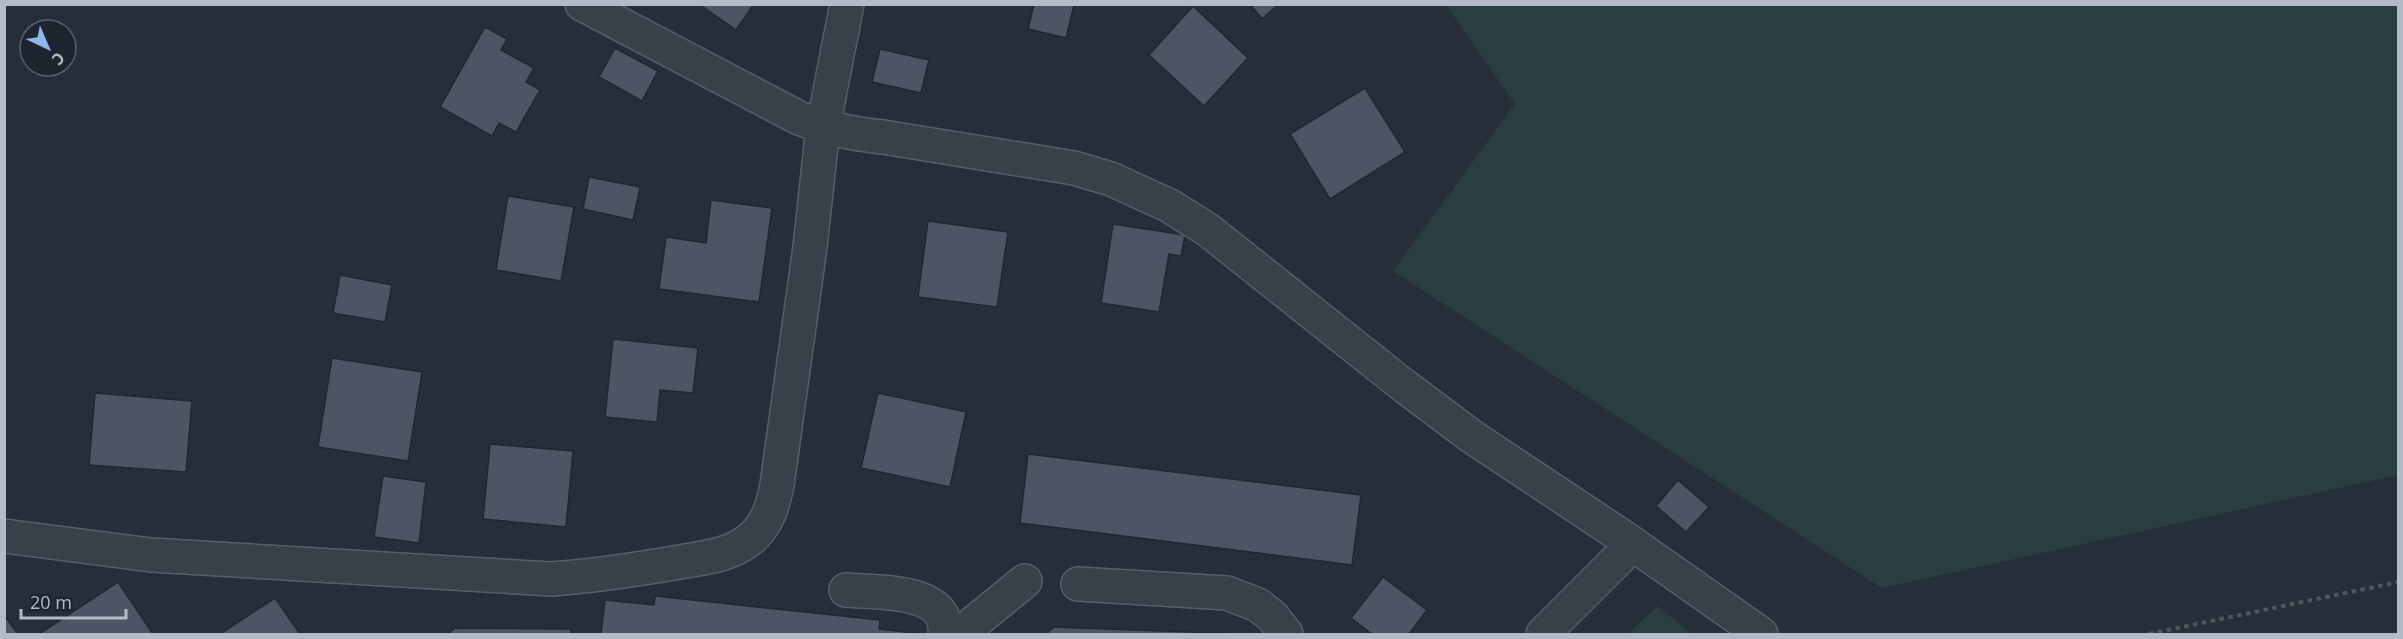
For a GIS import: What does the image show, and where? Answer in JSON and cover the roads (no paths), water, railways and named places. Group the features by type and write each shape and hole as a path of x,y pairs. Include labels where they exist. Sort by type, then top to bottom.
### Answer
{"street":[{"path":"582,4 791,114 823,128 1074,168 1111,179 1170,206 1208,230 1471,436 1633,544 1761,634"},
{"path":"4,536 151,555 551,579 591,576 723,554 748,541 763,525 773,507 810,247 823,128 847,4"},
{"path":"1543,634 1633,544"},
{"path":"960,634 1025,581"},
{"path":"1078,584 1227,593 1258,605 1274,617 1286,634"},
{"path":"846,590 921,598 934,605 942,615 945,634"}]}
